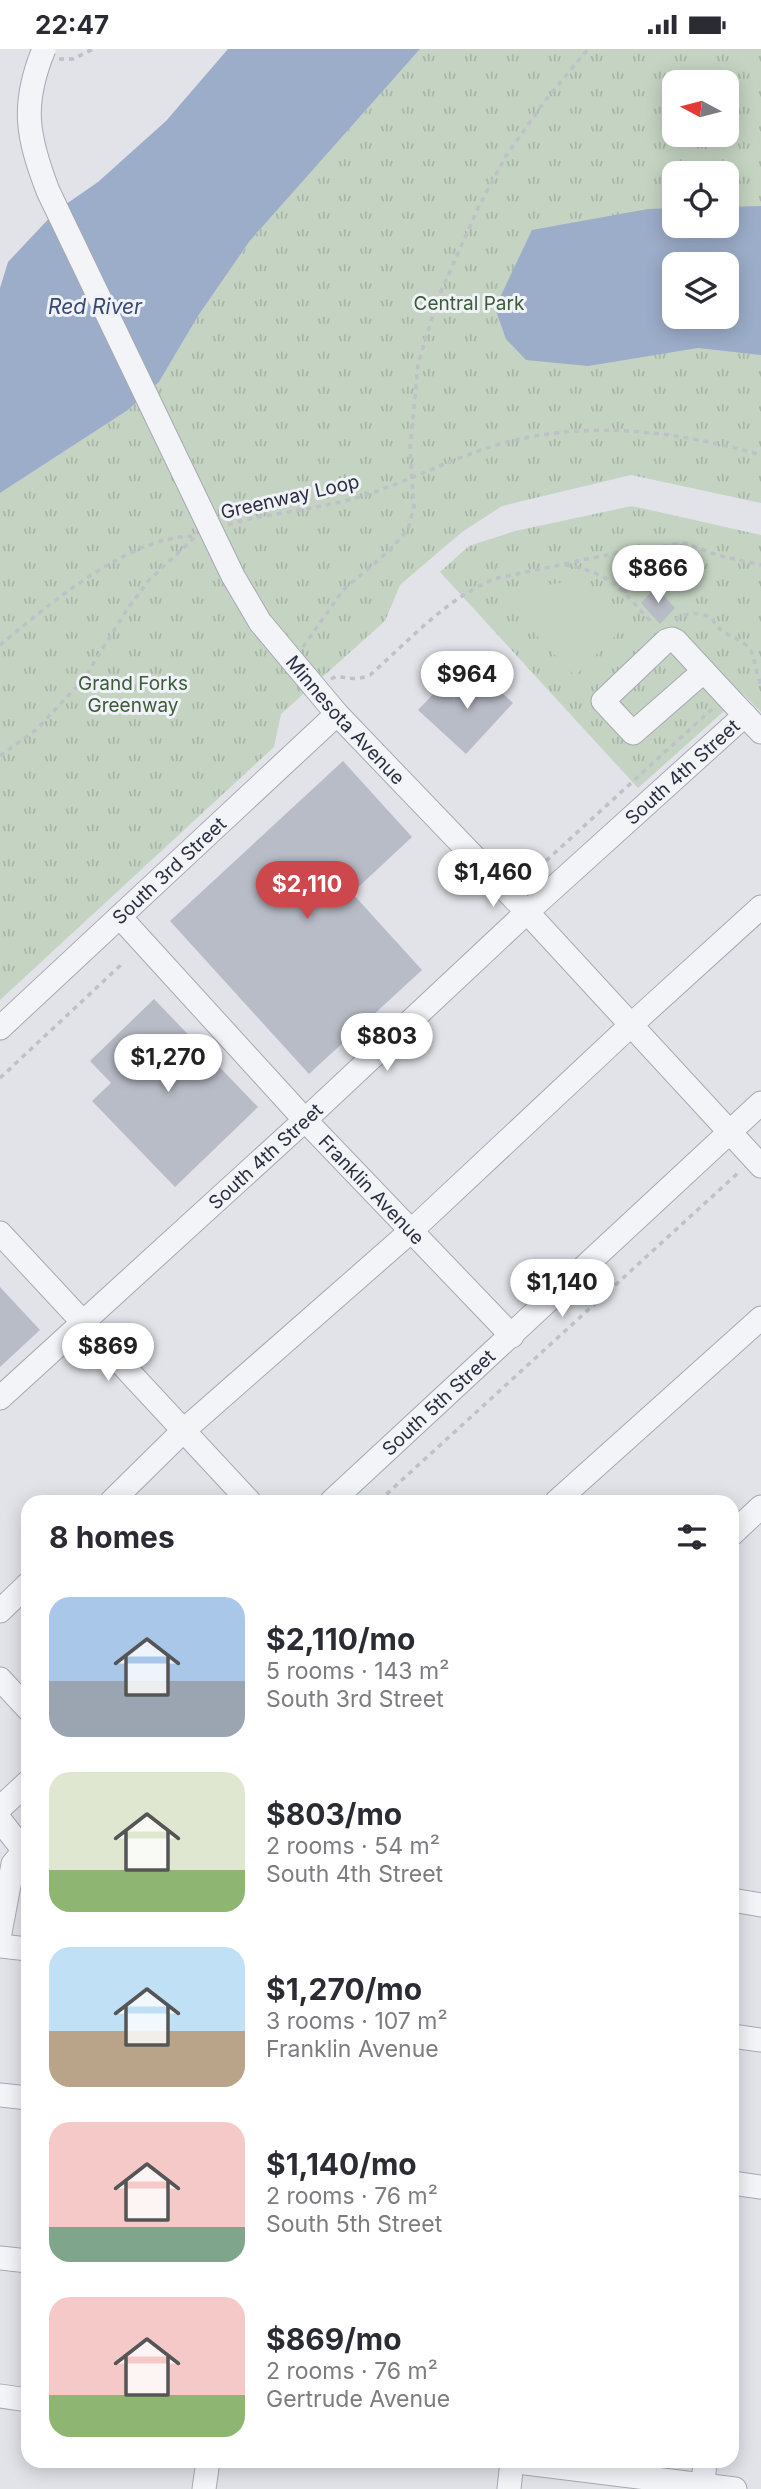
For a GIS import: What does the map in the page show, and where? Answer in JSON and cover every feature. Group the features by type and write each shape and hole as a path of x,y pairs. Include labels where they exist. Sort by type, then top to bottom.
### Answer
{"street":[{"name":"Minnesota Avenue","path":"51,54 34,72 29,107 34,155 48,191 233,576 260,622 337,714 527,912 757,1162"},
{"path":"704,671 753,724"},
{"name":"South 3rd Street","path":"0,1028 337,714"},
{"name":"South 4th Street","path":"0,1398 305,1120 527,912 753,724"},
{"path":"118,1495 183,1431 411,1231 761,907"},
{"name":"Franklin Avenue","path":"120,917 305,1120 512,1336"},
{"name":"South 5th Street","path":"339,1495 761,1103"},
{"path":"0,1233 243,1495"},
{"path":"564,1495 761,1318"},
{"path":"739,1528 759,1510"},
{"path":"0,1611 21,1591"},
{"path":"0,1679 21,1702"},
{"path":"0,1808 21,1788"},
{"path":"0,1820 21,1843"},
{"path":"0,1933 3,1896 13,1864 21,1855"},
{"path":"739,1901 761,1905"},
{"path":"0,1945 21,1948"},
{"path":"739,2037 761,2040"},
{"path":"0,2095 21,2097"},
{"path":"739,2184 761,2187"},
{"path":"0,2258 21,2260"},
{"path":"0,2396 21,2399"},
{"path":"204,2489 207,2468"},
{"path":"509,2489 510,2468"},
{"path":"634,2468 655,2469 703,2485 735,2489"},
{"path":"703,2485 704,2468"}],"path":[{"path":"51,54 73,59 93,49"},
{"path":"290,660 306,644 343,590 404,536 408,529 414,507 410,450 418,364 438,298 479,206 506,156 544,102 589,49"},
{"name":"Greenway Loop","path":"221,528 244,520 359,497 496,445 534,437 579,431 664,433 761,455"},
{"name":"Greenway Loop","path":"0,645 71,591 131,552 177,536 197,535 149,580 128,608 83,680 37,729 0,756"},
{"path":"317,692 337,676 351,680 370,674 477,585 498,577 686,544 717,555 761,565"},
{"path":"626,596 622,579 624,570 636,556 648,549"},
{"path":"563,565 597,573 611,581 660,632"},
{"path":"668,627 681,616 693,613 713,619 714,624 724,633 738,639 751,652 753,666 761,684"},
{"path":"509,894 727,695"},
{"path":"0,1078 124,962"},
{"path":"386,1495 757,1162"}],"green space":[{"name":"Central Park","path":"420,49 761,49 761,503 631,475 502,506 462,532 400,585 385,621 281,714 274,747 0,1000 0,493 128,410 159,382 198,316 249,242"},
{"path":"632,506 761,535 761,712 743,694 638,788 440,572 469,546 515,531"},
{"path":"581,579 624,627 575,676 497,594"}],"water":[{"name":"Red River","path":"228,49 420,49 249,242 198,316 159,382 128,410 0,493 0,288 8,262 56,211 98,182 166,121"},
{"path":"761,206 761,355 698,348 588,366 526,360 506,339 495,308 532,230 662,208 662,238 739,238 739,207"}],"building":[{"path":"656,587 675,608 660,624 641,603"},
{"path":"479,671 513,703 466,754 418,710 441,686 454,698"},
{"path":"343,761 412,837 352,893 422,970 309,1074 170,921"},
{"path":"154,999 258,1107 175,1187 92,1101 111,1083 90,1061"},
{"path":"0,1287 40,1330 0,1367"}],"park label":[{"name":"Grand Forks Greenway","path":"133,694"}]}
